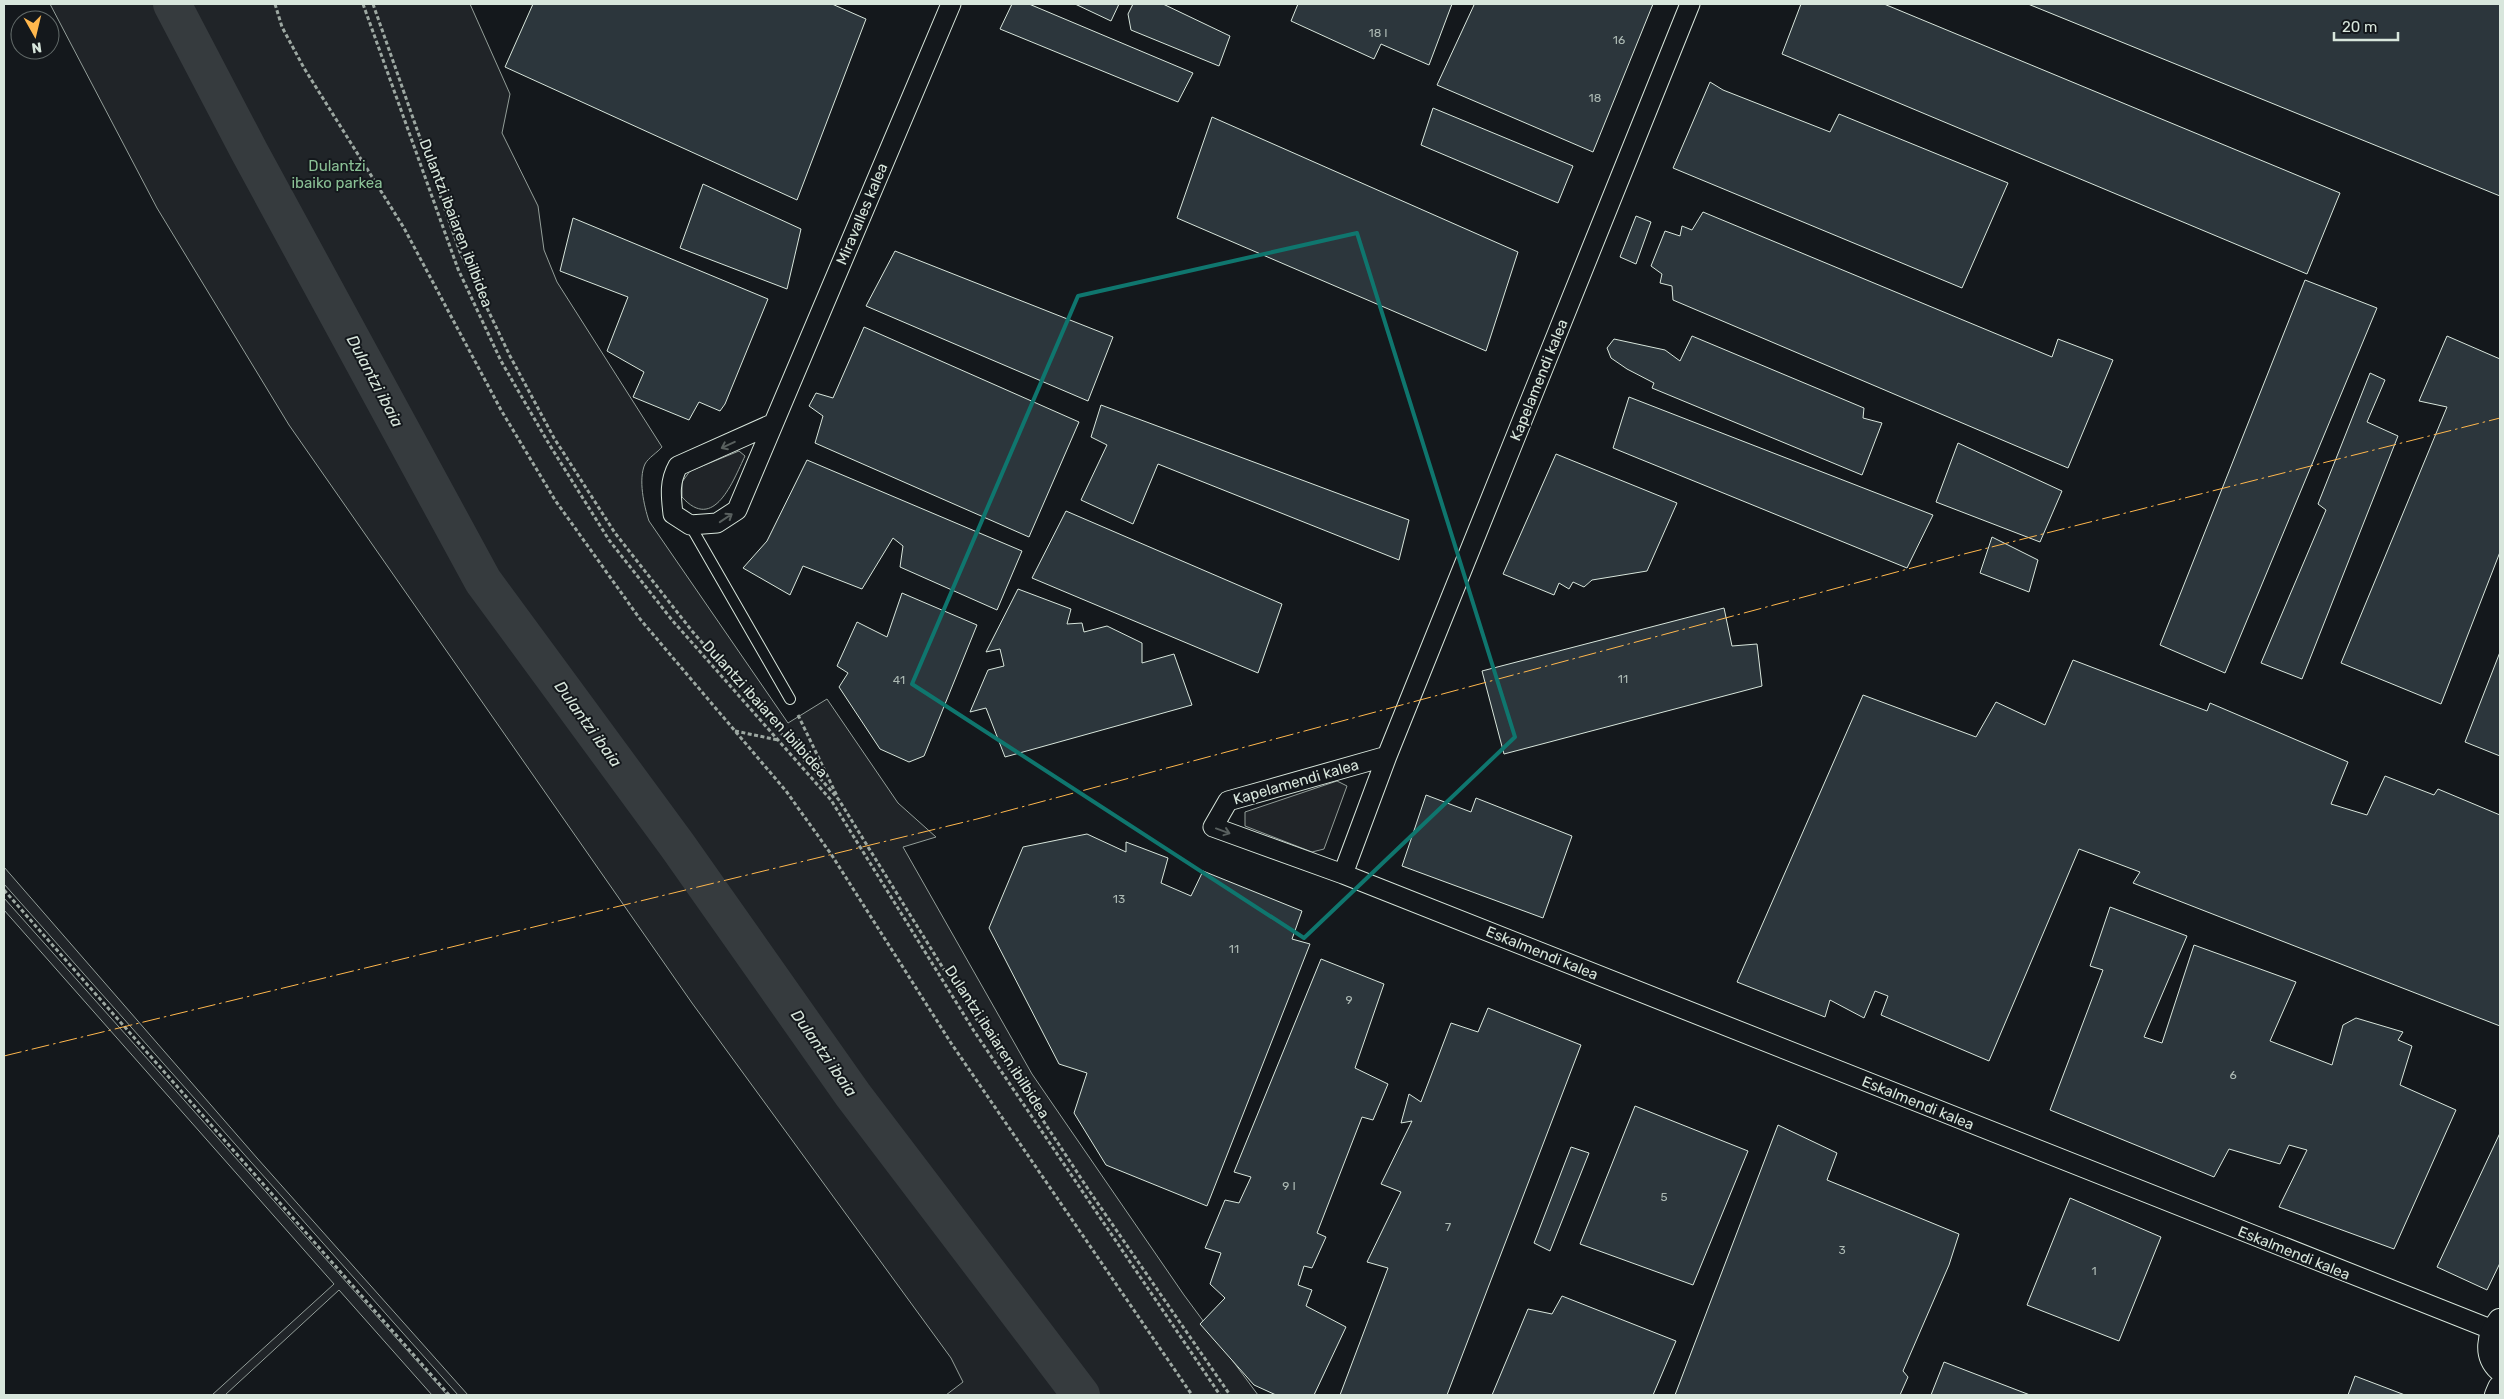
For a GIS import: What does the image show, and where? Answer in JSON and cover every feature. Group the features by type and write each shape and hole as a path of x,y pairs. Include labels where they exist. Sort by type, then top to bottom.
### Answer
{"street":[{"name":"Miravalles kalea","path":"690,525 717,524 738,510 772,424 951,4"},
{"name":"Kapelamendi kalea","path":"1387,756 1228,801 1213,828 1343,874 1387,756 1690,4"},
{"path":"690,525 673,514 672,477 678,466 772,424"},
{"name":"Eskalmendi kalea","path":"1343,874 2497,1326"},
{"path":"2497,1326 2490,1343 2491,1355 2500,1369"},
{"path":"2497,1395 2500,1388"}],"lane":[{"path":"690,525 790,699"}],"path":[{"path":"275,4 282,27 304,68 404,228 501,410 555,500 640,619 786,792 831,854 951,1043 1192,1395"},
{"name":"Dulantzi ibaiaren ibilbidea","path":"363,4 458,269 501,361 548,444 609,540 678,628 831,800 974,1031 1220,1395"},
{"path":"373,4 460,252 554,438 626,548 692,632 839,800"},
{"path":"798,715 839,800 943,968 1090,1192 1230,1395"},
{"path":"735,731 778,740"},
{"path":"4,890 449,1395"}],"highlighted area":[{"path":"1357,233 1515,737 1304,938 912,684 1078,296"}],"green space":[{"name":"Dulantzi ibaiko parkea","path":"50,4 470,4 510,94 502,133 538,206 544,250 557,282 662,447 646,462 643,470 642,492 649,521 788,723 827,699 898,803 936,837 903,847 1032,1074 1184,1295 1258,1395 946,1395 963,1382 951,1358 692,1003 289,425 157,208 60,23 60,10 53,10"},
{"path":"739,451 745,456 735,478 721,499 713,506 704,509 693,507 682,497 682,482 690,471"},
{"path":"1337,781 1347,786 1324,849 1312,852 1245,826 1245,812"},
{"path":"4,867 257,1158 468,1395 458,1395 4,884"},
{"path":"4,898 447,1395 432,1395 339,1290 225,1395 212,1395 334,1284 4,910"}],"building":[{"path":"533,4 832,4 866,19 797,200 505,67"},
{"path":"1012,4 1029,4 1193,73 1178,102 1000,29"},
{"path":"1075,4 1119,4 1111,21"},
{"path":"1133,4 1163,4 1230,36 1219,66 1131,30 1128,14"},
{"path":"1298,4 1452,4 1429,65 1381,44 1374,59 1291,21"},
{"path":"1472,4 1653,4 1593,152 1437,85 1474,5"},
{"path":"1801,4 1884,4 2340,193 2307,274 1782,54"},
{"path":"2028,4 2500,4 2500,196"},
{"path":"1710,82 1723,90 1830,132 1839,114 2008,183 1962,288 1673,168"},
{"path":"1433,108 1573,166 1558,203 1421,145"},
{"path":"1212,117 1518,252 1486,351 1177,218"},
{"path":"703,184 801,229 787,289 680,248"},
{"path":"1703,212 2052,357 2058,339 2113,360 2068,468 1673,300 1672,286 1660,283 1662,274 1651,266 1665,231 1680,236 1682,226 1692,230"},
{"path":"1636,216 1651,222 1636,264 1620,257"},
{"path":"573,218 768,299 725,404 720,411 699,402 689,420 633,397 644,372 607,351 628,297 560,271"},
{"path":"895,251 1113,337 1088,401 866,306"},
{"path":"2305,280 2377,308 2225,673 2160,645"},
{"path":"864,327 1079,422 1029,537 815,443 823,416 809,406 816,393 833,398"},
{"path":"1692,336 1864,408 1863,418 1882,423 1862,475 1652,388 1654,383 1611,358 1607,348 1614,339 1665,350 1680,361"},
{"path":"2447,336 2500,359 2500,552 2441,704 2341,663 2447,407 2419,401"},
{"path":"2370,373 2385,380 2367,422 2398,436 2302,679 2261,663 2326,510 2318,504"},
{"path":"1629,397 1933,515 1907,568 1613,448"},
{"path":"1101,405 1409,520 1399,560 1158,464 1133,524 1081,500 1107,445 1091,437"},
{"path":"1958,443 2062,491 2040,542 1936,502"},
{"path":"1556,454 1677,503 1647,571 1592,580 1584,587 1573,582 1569,589 1559,583 1554,595 1503,574"},
{"path":"807,460 1022,551 997,610 900,567 903,546 893,538 862,589 803,566 790,595 743,568 767,541"},
{"path":"1066,511 1282,604 1258,673 1032,578"},
{"path":"1992,537 2038,560 2029,592 1980,573"},
{"path":"1018,589 1071,609 1067,624 1082,623 1084,632 1107,626 1142,643 1142,663 1174,654 1192,705 1005,757 986,708 970,712 988,670 1004,666 1000,649 986,652"},
{"path":"902,593 977,625 924,756 909,762 880,749 839,687 848,673 837,666 857,622 887,637"},
{"path":"1724,608 1732,646 1757,644 1762,686 1504,754 1482,671"},
{"path":"2500,652 2500,756 2465,742"},
{"path":"2073,660 2207,711 2210,703 2348,762 2331,804 2367,815 2385,776 2434,795 2438,789 2500,815 2500,1026 2133,883 2140,872 2079,849 1989,1061 1881,1015 1888,996 1875,991 1864,1018 1830,1000 1825,1017 1737,982 1863,695 1976,737 1996,702 2045,725"},
{"path":"1426,795 1471,812 1476,798 1572,836 1543,918 1402,866"},
{"path":"1087,834 1126,852 1126,842 1168,858 1161,883 1191,896 1203,871 1302,911 1292,939 1310,944 1207,1206 1106,1165 1074,1113 1087,1073 1059,1064 989,928 1023,847"},
{"path":"2110,907 2187,936 2144,1037 2162,1043 2194,945 2296,982 2270,1041 2332,1065 2343,1025 2356,1018 2403,1032 2398,1040 2412,1046 2400,1085 2456,1110 2394,1249 2279,1207 2307,1150 2289,1145 2280,1164 2229,1149 2214,1177 2050,1110 2103,970 2090,966"},
{"path":"1321,959 1384,984 1355,1068 1388,1084 1373,1120 1362,1117 1317,1233 1326,1237 1312,1268 1304,1266 1298,1285 1312,1290 1306,1306 1346,1327 1314,1395 1276,1395 1254,1385 1200,1324 1225,1298 1210,1284 1221,1253 1205,1248 1225,1200 1239,1203 1251,1177 1234,1172"},
{"path":"1488,1008 1581,1045 1447,1395 1340,1395 1388,1268 1367,1262 1401,1192 1381,1184 1412,1121 1401,1123 1409,1094 1421,1102 1451,1023 1478,1032"},
{"path":"1635,1106 1748,1151 1693,1285 1580,1244"},
{"path":"1778,1125 1837,1153 1827,1180 1959,1234 1949,1265 1903,1371 1908,1377 1900,1395 1675,1395"},
{"path":"2500,1133 2500,1263 2487,1290 2437,1267"},
{"path":"1571,1147 1589,1153 1550,1251 1534,1243"},
{"path":"2070,1198 2161,1237 2119,1341 2027,1305"},
{"path":"1562,1296 1676,1341 1653,1395 1492,1395 1528,1309 1552,1314"},
{"path":"1944,1362 2030,1395 1931,1395"},
{"path":"2355,1376 2405,1395 2348,1395"}],"waterway":[{"name":"Dulantzi ibaia","path":"172,4 249,151 483,581 677,845 853,1095 1081,1395"}],"power":[{"path":"4,1056 977,819 1960,555 2500,418"}]}
